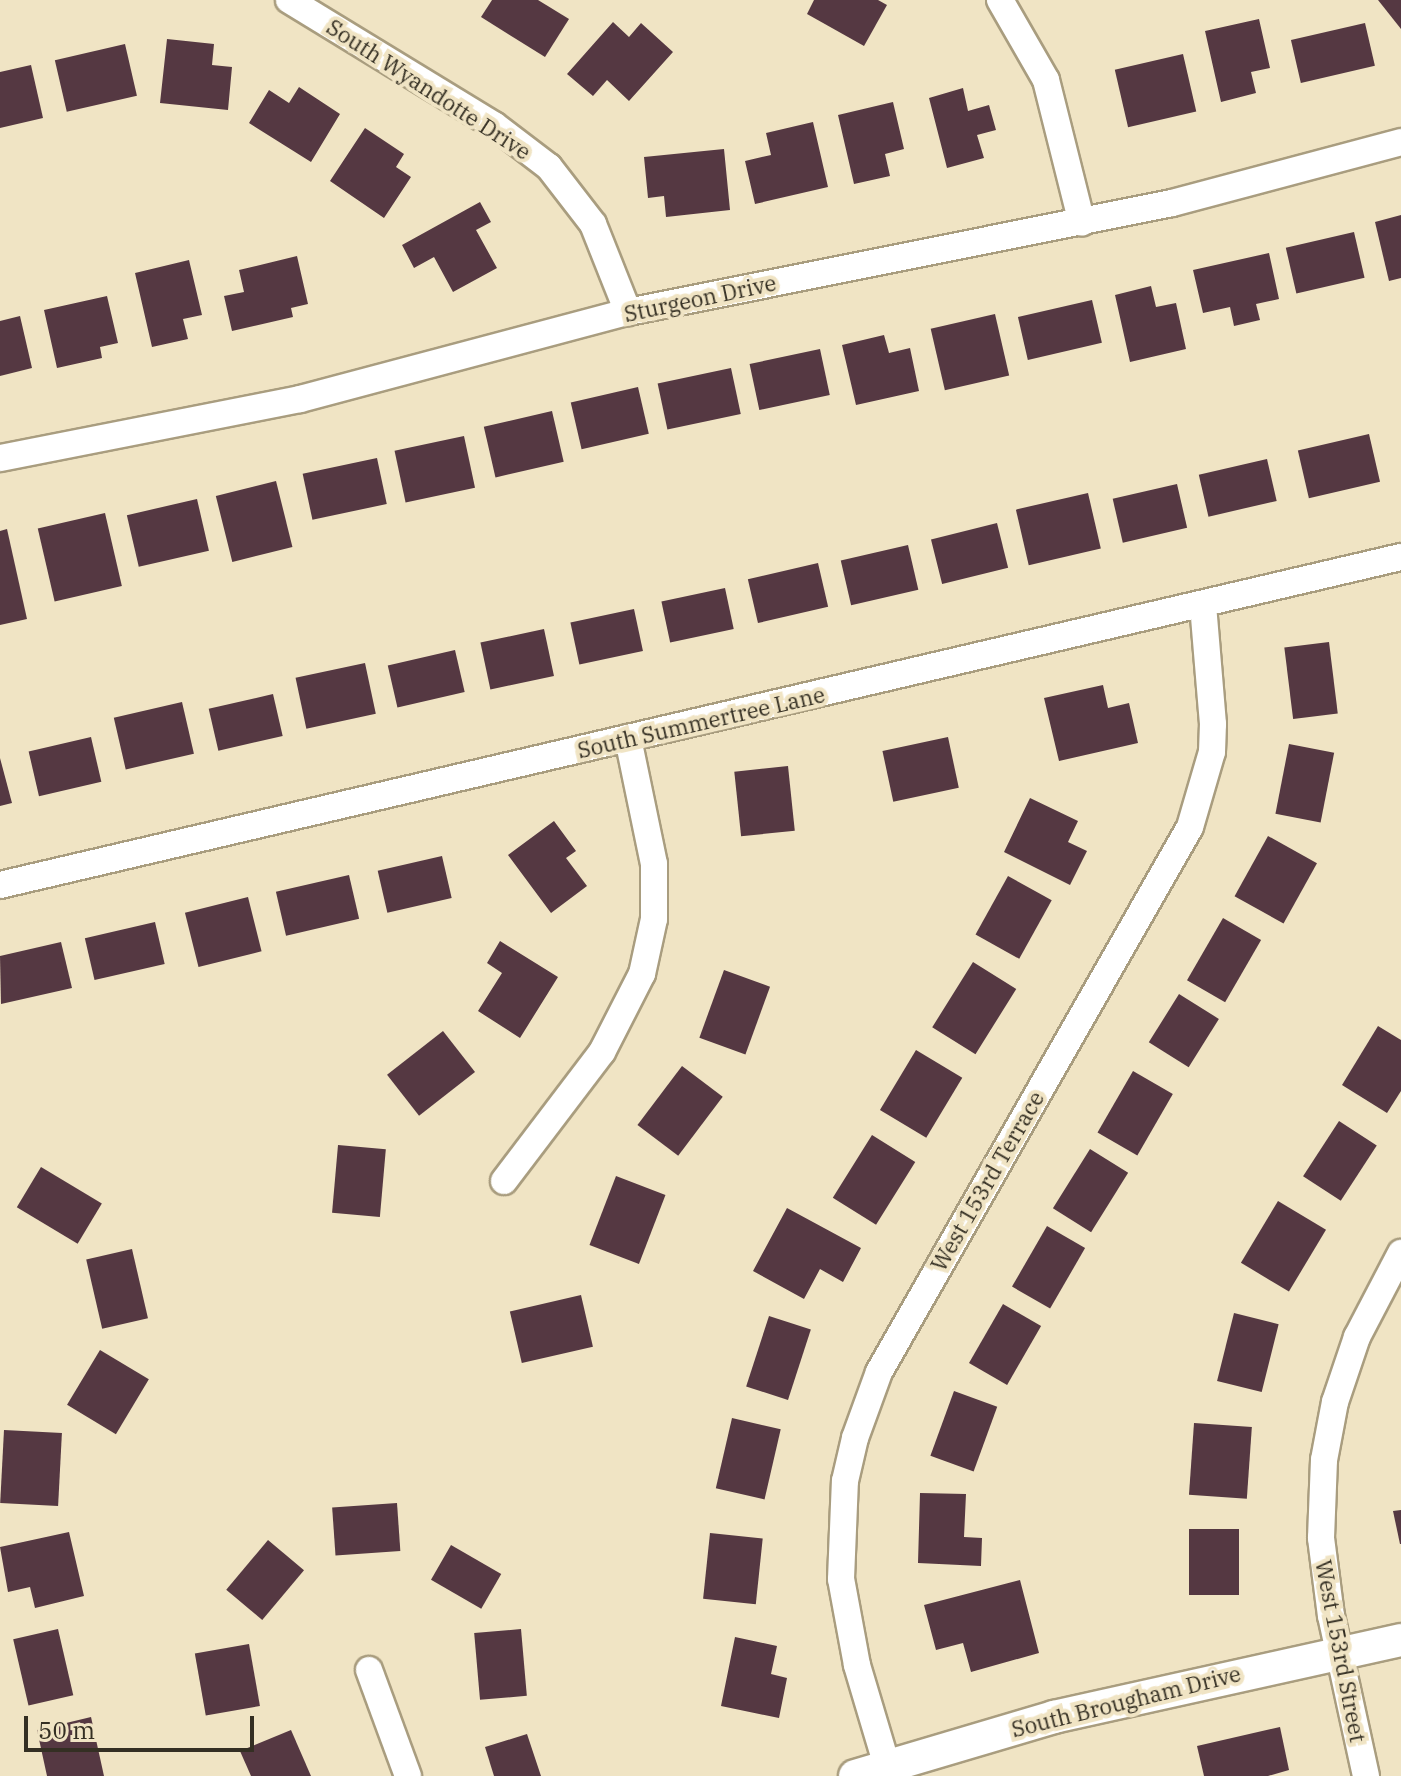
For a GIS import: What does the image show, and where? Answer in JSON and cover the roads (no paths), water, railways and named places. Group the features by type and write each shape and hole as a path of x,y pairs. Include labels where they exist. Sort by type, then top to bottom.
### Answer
{"street":[{"name":"South Wyandotte Drive","path":"289,0 494,125 549,167 593,224 628,312"},
{"path":"1000,0 1046,80 1082,223"},
{"name":"Sturgeon Drive","path":"0,458 300,399 628,312 1082,223 1401,142"},
{"name":"South Summertree Lane","path":"0,885 1401,557"},
{"name":"West 153rd Terrace","path":"888,1771 857,1665 841,1579 845,1481 855,1438 879,1372 1190,827 1213,738 1203,604"},
{"path":"504,1181 602,1052 642,974 654,919 654,864 628,738"},
{"name":"West 153rd Street","path":"1366,1776 1339,1651 1321,1538 1324,1460 1335,1402 1357,1337 1401,1253"},
{"name":"South Brougham Drive","path":"855,1776 888,1771 1054,1717 1339,1651 1401,1640"},
{"path":"369,1670 408,1776"}]}
